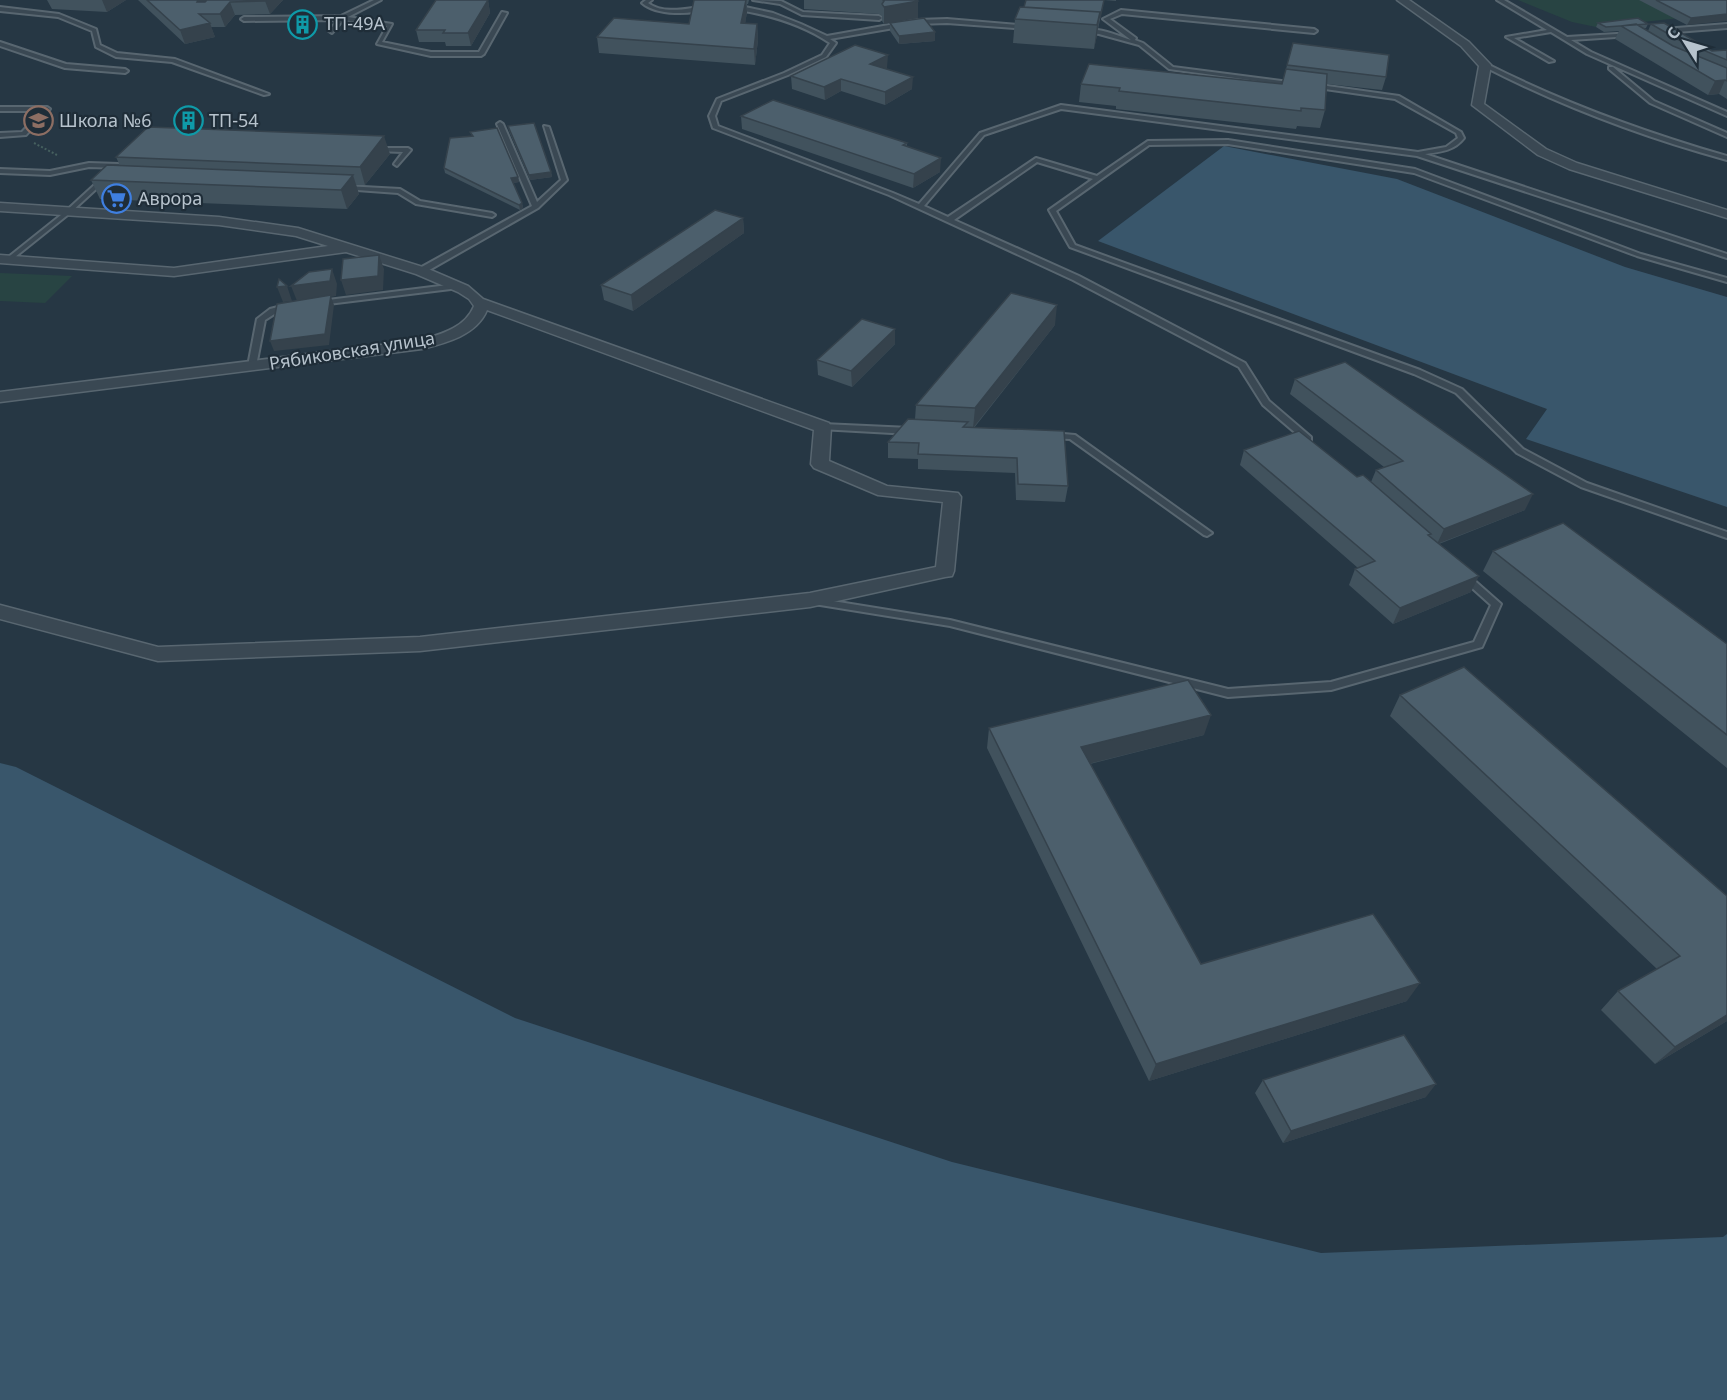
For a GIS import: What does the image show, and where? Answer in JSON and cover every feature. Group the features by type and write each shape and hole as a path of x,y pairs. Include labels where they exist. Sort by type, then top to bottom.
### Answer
{"street":[{"path":"1402,0 1465,44 1485,65 1478,105 1542,152 1573,166 1727,214"},
{"path":"0,207 219,221 298,232 351,248 421,271 456,286 479,302 824,427 820,464 884,491 952,497 945,572 810,600 420,644 158,654 0,612"},
{"path":"4,260 174,272 351,248"},
{"name":"Рябиковская улица","path":"0,396 422,344 465,327 480,312 479,302"}],"lane":[{"path":"332,31 342,18 378,0"},
{"path":"649,0 645,3 650,8 662,11 747,8 768,13 833,43 824,56 786,74 719,99 712,116 715,127 949,220 1076,278 1242,364 1266,403 1319,450"},
{"path":"756,0 780,3 802,13 879,18"},
{"path":"1500,0 1589,53 1623,76 1652,102 1727,135"},
{"path":"0,9 59,16 94,30 98,46 116,55 173,60 266,94"},
{"path":"1314,31 1121,12 1106,19 1171,68 1397,97 1458,132 1461,138 1458,144 1447,149 1418,154"},
{"path":"244,19 342,18 390,25 379,43 431,54 481,54 504,13"},
{"path":"826,38 917,22 947,21 1029,27"},
{"path":"1654,32 1727,26"},
{"path":"1076,30 1099,32 1141,44"},
{"path":"1550,31 1509,37 1551,62"},
{"path":"1565,39 1633,34 1643,36"},
{"path":"0,44 65,66 125,71"},
{"path":"1589,53 1727,114"},
{"path":"1485,65 1527,88 1647,135 1727,158"},
{"path":"920,207 982,134 1061,107 1418,154 1727,256"},
{"path":"0,109 47,109 24,134 0,135"},
{"path":"500,123 536,207"},
{"path":"421,271 536,207 564,180 546,127"},
{"path":"1727,280 1639,255 1415,171 1228,142 1148,143 1052,210 1072,246 1417,372 1459,391 1520,451 1575,480 1727,535"},
{"path":"372,149 408,150 398,164"},
{"path":"4,260 68,212 126,160"},
{"path":"949,220 1036,160 1097,178"},
{"path":"0,171 50,173 90,165 119,166"},
{"path":"105,179 117,179"},
{"path":"341,188 400,191 418,203 492,215"},
{"path":"306,304 456,286"},
{"path":"252,366 261,318 283,307 295,306"},
{"path":"824,427 918,431"},
{"path":"1037,436 1072,437 1207,533"},
{"path":"810,600 950,623 1228,693 1331,686 1478,644 1496,604 1461,573"}],"path":[{"path":"31,141 71,163 73,168"}],"green space":[{"path":"1518,0 1727,0 1727,13 1596,27 1572,22"},
{"path":"0,273 72,276 45,303 0,301"}],"water":[{"path":"1224,146 1397,179 1625,267 1727,297 1727,507 1526,439 1547,409 1098,241"},
{"path":"0,763 16,767 515,1018 952,1162 1321,1253 1723,1237 1727,1234 1727,1400 0,1400"}],"building":[{"path":"147,0 205,2 207,0 266,0 230,2 220,14 199,14 210,23 180,30"},
{"path":"436,0 488,0 468,33 416,30"},
{"path":"694,0 746,0 741,23 757,24 754,49 597,37 614,18 689,24"},
{"path":"883,0 917,0 918,1 884,7"},
{"path":"1026,0 1104,0 1100,18 1100,12 1024,7"},
{"path":"1656,0 1727,0 1727,14 1691,18"},
{"path":"1020,7 1100,12 1097,25 1015,19"},
{"path":"924,18 935,32 899,36 890,23"},
{"path":"1638,18 1648,24 1606,27 1598,23"},
{"path":"1664,23 1712,51 1727,50 1727,60 1679,40 1651,24"},
{"path":"1636,24 1673,46 1727,68 1727,81 1715,81 1621,26"},
{"path":"1293,43 1389,55 1386,77 1287,65"},
{"path":"855,45 888,55 870,64 913,77 885,92 841,79 824,87 791,76"},
{"path":"1089,64 1282,84 1286,69 1327,74 1325,110 1301,108 1301,111 1119,91 1120,88 1081,84"},
{"path":"773,100 907,143 903,145 941,158 914,174 741,116"},
{"path":"534,123 551,172 529,175 508,126"},
{"path":"148,127 384,136 360,167 116,157"},
{"path":"497,128 518,177 511,178 522,203 519,205 444,168 450,138 473,136 470,132"},
{"path":"107,165 353,175 341,190 91,180"},
{"path":"715,210 743,218 631,295 601,285"},
{"path":"379,255 378,276 341,280 343,259"},
{"path":"332,269 330,281 291,286 309,272"},
{"path":"279,279 287,286 277,287"},
{"path":"1011,293 1057,305 975,408 916,405"},
{"path":"331,295 325,334 270,341 277,304"},
{"path":"862,319 895,329 851,371 817,360"},
{"path":"1345,362 1533,494 1444,529 1376,470 1403,461 1295,379"},
{"path":"908,419 968,422 963,427 1064,431 1068,486 1018,484 1017,458 918,454 919,443 888,442"},
{"path":"1299,431 1357,477 1363,475 1431,534 1428,535 1479,576 1400,608 1355,569 1375,561 1244,450"},
{"path":"1563,523 1727,644 1727,735 1493,551"},
{"path":"1464,667 1727,896 1727,1015 1675,1047 1618,991 1680,956 1400,695"},
{"path":"1188,680 1211,715 1081,747 1201,964 1373,914 1420,983 1156,1064 989,728"},
{"path":"1404,1035 1436,1084 1291,1131 1263,1080"}],"place":[{"name":"ТП-49А","path":"303,24"},
{"name":"Школа №6","path":"38,121"},
{"name":"ТП-54","path":"188,121"},
{"name":"Аврора","path":"117,199"}]}
